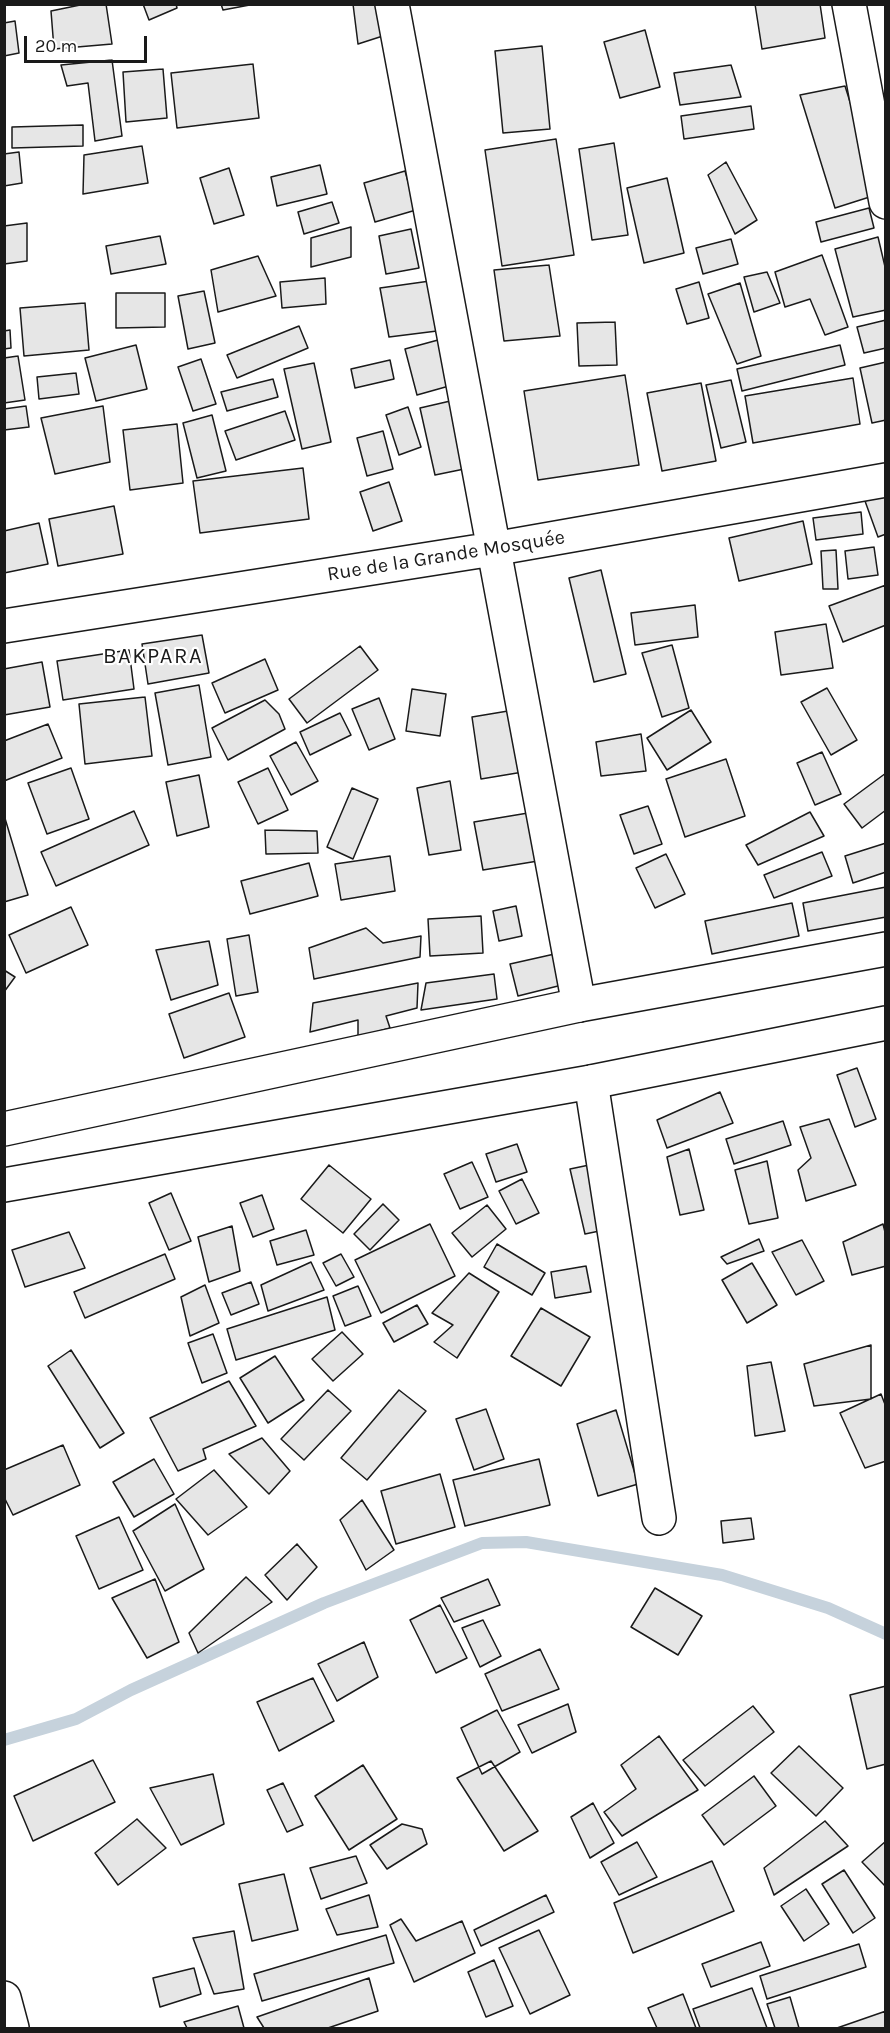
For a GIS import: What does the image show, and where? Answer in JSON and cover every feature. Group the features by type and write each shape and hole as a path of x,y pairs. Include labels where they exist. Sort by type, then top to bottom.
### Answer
{"street":[{"path":"392,4 579,1005"},
{"path":"849,4 885,202"},
{"name":"Rue de la Grande Mosquée","path":"4,626 493,549 885,480"},
{"path":"4,1129 579,1005 885,949"},
{"path":"4,1185 591,1082 885,1023"},
{"path":"591,1082 660,1518"},
{"path":"4,1998 12,2028"}],"building":[{"path":"85,4 106,4 112,44 54,49 51,11"},
{"path":"143,4 176,4 177,8 149,20"},
{"path":"221,4 255,4 223,10"},
{"path":"353,4 383,4 389,34 358,44"},
{"path":"755,4 820,4 825,38 762,49"},
{"path":"15,21 19,53 4,56 4,23"},
{"path":"645,30 660,87 620,98 604,42"},
{"path":"542,46 550,129 503,133 495,51"},
{"path":"112,60 122,136 95,141 88,83 67,86 61,65"},
{"path":"253,64 259,118 177,128 171,73"},
{"path":"731,65 741,97 680,105 674,73"},
{"path":"163,69 167,118 126,122 123,72"},
{"path":"845,86 879,194 835,208 800,95"},
{"path":"751,106 754,129 684,139 681,116"},
{"path":"83,125 83,146 12,148 12,127"},
{"path":"556,139 574,255 502,266 485,150"},
{"path":"614,143 628,235 592,240 579,149"},
{"path":"142,146 148,183 83,194 84,155"},
{"path":"19,152 22,183 4,186 4,154"},
{"path":"726,162 757,220 735,234 708,175"},
{"path":"320,165 327,194 277,206 271,177"},
{"path":"229,168 244,215 214,224 200,178"},
{"path":"405,171 416,210 375,222 364,183"},
{"path":"667,178 684,253 644,263 627,188"},
{"path":"332,202 339,223 304,234 298,212"},
{"path":"869,208 874,228 821,242 816,222"},
{"path":"27,223 27,261 4,264 4,226"},
{"path":"351,227 351,257 311,267 311,238"},
{"path":"411,229 419,268 386,274 379,236"},
{"path":"160,236 166,264 111,274 106,246"},
{"path":"878,237 886,271 886,310 853,317 835,249"},
{"path":"731,239 738,264 703,274 696,248"},
{"path":"822,255 848,327 825,335 810,299 785,307 775,272"},
{"path":"258,256 276,296 218,312 211,270"},
{"path":"549,265 560,336 504,341 494,270"},
{"path":"767,272 780,303 754,312 744,277"},
{"path":"325,278 326,304 282,308 280,282"},
{"path":"430,281 437,331 389,337 380,288"},
{"path":"699,282 709,318 687,324 676,289"},
{"path":"740,283 761,356 737,364 708,294"},
{"path":"204,291 215,343 188,349 178,296"},
{"path":"116,293 165,293 165,327 116,328"},
{"path":"85,303 89,350 24,356 20,308"},
{"path":"886,320 886,348 864,353 857,327"},
{"path":"615,322 617,365 579,366 577,323"},
{"path":"299,326 308,348 237,378 227,355"},
{"path":"10,330 11,348 4,349 4,331"},
{"path":"438,340 449,386 417,395 405,349"},
{"path":"136,345 147,389 96,401 85,358"},
{"path":"840,345 845,365 742,391 737,369"},
{"path":"18,356 25,400 4,403 4,358"},
{"path":"201,359 216,404 193,411 178,367"},
{"path":"390,360 394,379 355,388 351,369"},
{"path":"886,362 886,420 872,423 860,368"},
{"path":"314,363 331,442 302,449 284,369"},
{"path":"76,373 79,394 39,399 37,377"},
{"path":"625,375 639,465 538,480 524,391"},
{"path":"853,378 860,424 753,443 745,396"},
{"path":"273,379 278,397 227,411 221,392"},
{"path":"731,380 746,442 721,448 706,385"},
{"path":"701,383 716,461 662,471 647,393"},
{"path":"459,399 474,467 435,475 420,408"},
{"path":"26,406 29,427 4,430 4,409"},
{"path":"103,406 110,462 55,474 41,418"},
{"path":"408,407 421,447 399,455 386,415"},
{"path":"285,411 295,440 236,460 225,431"},
{"path":"212,415 226,471 197,478 183,423"},
{"path":"177,424 183,483 130,490 123,430"},
{"path":"383,431 393,469 367,476 357,438"},
{"path":"303,468 309,519 200,533 193,481"},
{"path":"389,482 402,521 373,531 360,492"},
{"path":"886,494 886,534 878,537 865,501"},
{"path":"114,506 123,554 58,566 49,519"},
{"path":"861,512 863,534 816,540 813,518"},
{"path":"803,521 812,564 739,581 729,538"},
{"path":"39,523 48,564 4,573 4,531"},
{"path":"874,547 878,575 848,579 845,551"},
{"path":"836,550 838,589 823,589 821,551"},
{"path":"601,570 626,674 594,682 569,578"},
{"path":"886,585 886,625 843,642 829,606"},
{"path":"695,605 698,637 635,645 631,613"},
{"path":"826,624 833,668 781,675 775,632"},
{"path":"202,635 209,673 148,684 142,644"},
{"path":"672,645 689,708 662,717 642,653"},
{"path":"360,646 378,670 307,723 289,699"},
{"path":"129,650 134,689 63,700 57,661"},
{"path":"265,659 278,690 225,713 212,683"},
{"path":"42,662 50,707 4,715 4,669"},
{"path":"199,685 211,757 168,765 155,693"},
{"path":"827,688 857,740 831,755 801,702"},
{"path":"412,689 446,694 440,736 406,731"},
{"path":"145,697 152,756 85,764 79,704"},
{"path":"379,698 395,739 369,750 352,709"},
{"path":"265,700 279,714 285,729 228,760 212,728"},
{"path":"514,710 523,772 481,779 472,717"},
{"path":"691,710 711,742 667,770 647,738"},
{"path":"340,713 351,735 310,755 300,732"},
{"path":"48,724 62,758 4,781 4,741"},
{"path":"641,734 646,771 601,776 596,742"},
{"path":"296,742 318,781 291,795 270,756"},
{"path":"822,752 841,794 815,805 797,763"},
{"path":"726,759 745,816 685,837 666,779"},
{"path":"71,768 89,819 47,834 28,783"},
{"path":"268,768 288,810 258,824 238,782"},
{"path":"886,773 886,810 862,828 844,804"},
{"path":"199,775 209,827 177,836 166,782"},
{"path":"450,781 461,850 429,855 417,788"},
{"path":"352,788 378,799 353,859 327,847"},
{"path":"648,806 662,844 634,854 620,815"},
{"path":"134,811 149,845 56,886 41,852"},
{"path":"810,812 824,836 758,865 746,845"},
{"path":"528,813 538,861 483,870 474,822"},
{"path":"4,815 28,895 4,902"},
{"path":"265,830 317,831 318,853 266,854"},
{"path":"886,843 886,872 853,883 845,856"},
{"path":"822,852 832,876 774,898 764,875"},
{"path":"666,854 685,894 655,908 636,868"},
{"path":"390,856 395,891 341,900 335,864"},
{"path":"309,863 318,896 250,914 241,881"},
{"path":"886,887 886,917 808,931 803,903"},
{"path":"792,903 799,936 712,954 705,921"},
{"path":"516,906 522,936 499,941 493,911"},
{"path":"71,907 88,945 26,973 9,935"},
{"path":"481,916 483,953 430,956 428,919"},
{"path":"366,928 383,943 421,936 420,957 314,979 309,948"},
{"path":"249,935 258,992 236,996 227,939"},
{"path":"209,941 218,985 171,1000 156,950"},
{"path":"559,953 566,984 518,996 510,964"},
{"path":"4,970 15,977 4,992"},
{"path":"494,974 497,999 421,1010 426,983"},
{"path":"418,983 417,1008 386,1016 390,1028 358,1037 358,1020 310,1032 313,1003"},
{"path":"229,993 245,1037 184,1058 169,1014"},
{"path":"857,1068 876,1119 855,1127 837,1075"},
{"path":"720,1092 733,1123 667,1148 657,1120"},
{"path":"829,1119 856,1185 806,1201 798,1170 811,1158 800,1127"},
{"path":"783,1121 791,1145 734,1164 726,1139"},
{"path":"517,1144 527,1172 496,1182 486,1154"},
{"path":"689,1149 704,1210 680,1215 667,1157"},
{"path":"767,1161 778,1218 749,1224 735,1170"},
{"path":"472,1162 488,1197 460,1209 444,1174"},
{"path":"594,1164 609,1229 585,1234 570,1169"},
{"path":"329,1165 371,1199 343,1233 301,1199"},
{"path":"522,1179 539,1213 516,1224 499,1191"},
{"path":"171,1193 191,1241 169,1250 149,1203"},
{"path":"262,1195 274,1229 253,1237 240,1203"},
{"path":"383,1204 399,1220 370,1250 354,1234"},
{"path":"487,1205 506,1229 472,1257 452,1233"},
{"path":"430,1224 455,1276 381,1313 355,1260"},
{"path":"883,1224 886,1236 886,1266 852,1275 843,1242"},
{"path":"232,1226 240,1271 209,1282 198,1237"},
{"path":"306,1230 314,1255 277,1265 270,1241"},
{"path":"69,1232 85,1268 25,1287 12,1250"},
{"path":"759,1239 764,1251 727,1264 721,1257"},
{"path":"802,1240 824,1281 796,1295 772,1252"},
{"path":"497,1244 545,1273 532,1295 484,1267"},
{"path":"165,1254 175,1279 85,1318 74,1292"},
{"path":"341,1254 354,1277 336,1286 323,1263"},
{"path":"311,1262 324,1290 268,1311 261,1285"},
{"path":"752,1263 777,1305 747,1323 722,1280"},
{"path":"586,1266 591,1292 555,1298 551,1272"},
{"path":"469,1273 499,1292 457,1358 434,1342 453,1325 432,1313"},
{"path":"251,1282 259,1304 231,1315 222,1293"},
{"path":"205,1285 219,1323 190,1336 181,1297"},
{"path":"358,1286 371,1316 345,1326 333,1296"},
{"path":"327,1297 335,1330 236,1360 227,1329"},
{"path":"417,1305 428,1324 394,1342 383,1323"},
{"path":"541,1308 590,1337 561,1386 511,1356"},
{"path":"342,1332 363,1354 333,1381 312,1359"},
{"path":"213,1334 227,1373 202,1383 188,1343"},
{"path":"871,1345 871,1399 814,1406 804,1364"},
{"path":"71,1350 124,1433 100,1448 48,1366"},
{"path":"275,1356 304,1400 268,1423 240,1378"},
{"path":"771,1362 785,1431 755,1436 747,1366"},
{"path":"229,1381 256,1426 203,1449 206,1459 178,1471 150,1418"},
{"path":"328,1390 351,1411 304,1460 281,1439"},
{"path":"399,1390 426,1411 367,1480 341,1458"},
{"path":"881,1394 886,1407 886,1461 865,1468 840,1413"},
{"path":"486,1409 504,1459 474,1470 456,1419"},
{"path":"616,1410 638,1484 598,1496 577,1424"},
{"path":"262,1438 290,1471 269,1494 229,1454"},
{"path":"63,1445 80,1485 13,1515 4,1497 4,1470"},
{"path":"154,1459 174,1494 134,1517 113,1482"},
{"path":"539,1459 550,1505 465,1526 453,1480"},
{"path":"214,1470 247,1507 208,1535 176,1499"},
{"path":"440,1474 455,1527 396,1544 381,1491"},
{"path":"362,1500 394,1550 366,1570 340,1520"},
{"path":"175,1504 204,1569 165,1591 133,1531"},
{"path":"119,1517 143,1570 99,1589 76,1536"},
{"path":"751,1518 754,1539 723,1543 721,1521"},
{"path":"297,1544 317,1567 287,1600 265,1575"},
{"path":"246,1577 272,1602 198,1653 189,1633"},
{"path":"155,1579 179,1642 147,1658 112,1598"},
{"path":"488,1579 500,1605 454,1622 441,1598"},
{"path":"655,1588 702,1616 678,1655 631,1627"},
{"path":"440,1605 467,1658 436,1673 410,1620"},
{"path":"483,1620 501,1656 480,1667 462,1628"},
{"path":"364,1642 378,1677 337,1701 318,1664"},
{"path":"540,1649 559,1689 502,1711 485,1674"},
{"path":"313,1678 334,1721 279,1751 257,1702"},
{"path":"886,1686 886,1764 867,1769 850,1695"},
{"path":"568,1704 576,1732 532,1753 518,1725"},
{"path":"753,1706 774,1732 705,1786 683,1760"},
{"path":"497,1710 520,1752 482,1774 461,1728"},
{"path":"659,1736 698,1790 622,1836 604,1812 636,1789 621,1765"},
{"path":"799,1746 843,1788 816,1816 771,1773"},
{"path":"93,1760 115,1802 33,1841 14,1796"},
{"path":"491,1761 538,1831 504,1851 457,1778"},
{"path":"363,1765 397,1819 349,1850 315,1796"},
{"path":"213,1774 224,1824 181,1845 150,1788"},
{"path":"754,1776 776,1806 724,1845 702,1815"},
{"path":"283,1783 303,1825 287,1832 267,1790"},
{"path":"593,1803 614,1843 590,1858 571,1817"},
{"path":"137,1819 166,1848 118,1885 95,1853"},
{"path":"825,1821 848,1846 774,1895 764,1868"},
{"path":"402,1824 422,1829 427,1844 387,1869 370,1845"},
{"path":"886,1841 886,1887 862,1862"},
{"path":"637,1842 657,1877 619,1895 601,1862"},
{"path":"356,1856 367,1883 321,1899 310,1868"},
{"path":"712,1861 734,1911 633,1953 614,1903"},
{"path":"844,1870 875,1918 853,1933 822,1884"},
{"path":"284,1874 298,1930 252,1941 239,1884"},
{"path":"806,1889 829,1924 804,1941 781,1906"},
{"path":"369,1895 378,1927 337,1935 326,1909"},
{"path":"546,1895 554,1912 481,1946 474,1930"},
{"path":"401,1919 416,1941 462,1921 475,1953 414,1982 390,1925"},
{"path":"539,1930 570,1995 530,2014 499,1948"},
{"path":"234,1931 244,1989 214,1994 193,1938"},
{"path":"386,1935 394,1963 262,2001 254,1974"},
{"path":"761,1942 770,1966 711,1987 702,1964"},
{"path":"859,1944 866,1967 767,1999 760,1976"},
{"path":"494,1960 513,2006 486,2017 468,1972"},
{"path":"194,1968 201,1994 160,2007 153,1978"},
{"path":"369,1978 378,2011 328,2028 264,2028 257,2017"},
{"path":"752,1988 767,2028 700,2028 693,2009"},
{"path":"683,1994 696,2028 657,2028 648,2008"},
{"path":"790,1997 799,2028 775,2028 767,2004"},
{"path":"238,2006 244,2028 187,2028 184,2022"},
{"path":"886,2011 886,2028 837,2028"}],"waterway":[{"path":"4,1740 76,1719 131,1690 324,1603 482,1543 526,1542 722,1575 828,1608 886,1634"}],"district":[{"name":"BAKPARA","path":"153,657"}]}
